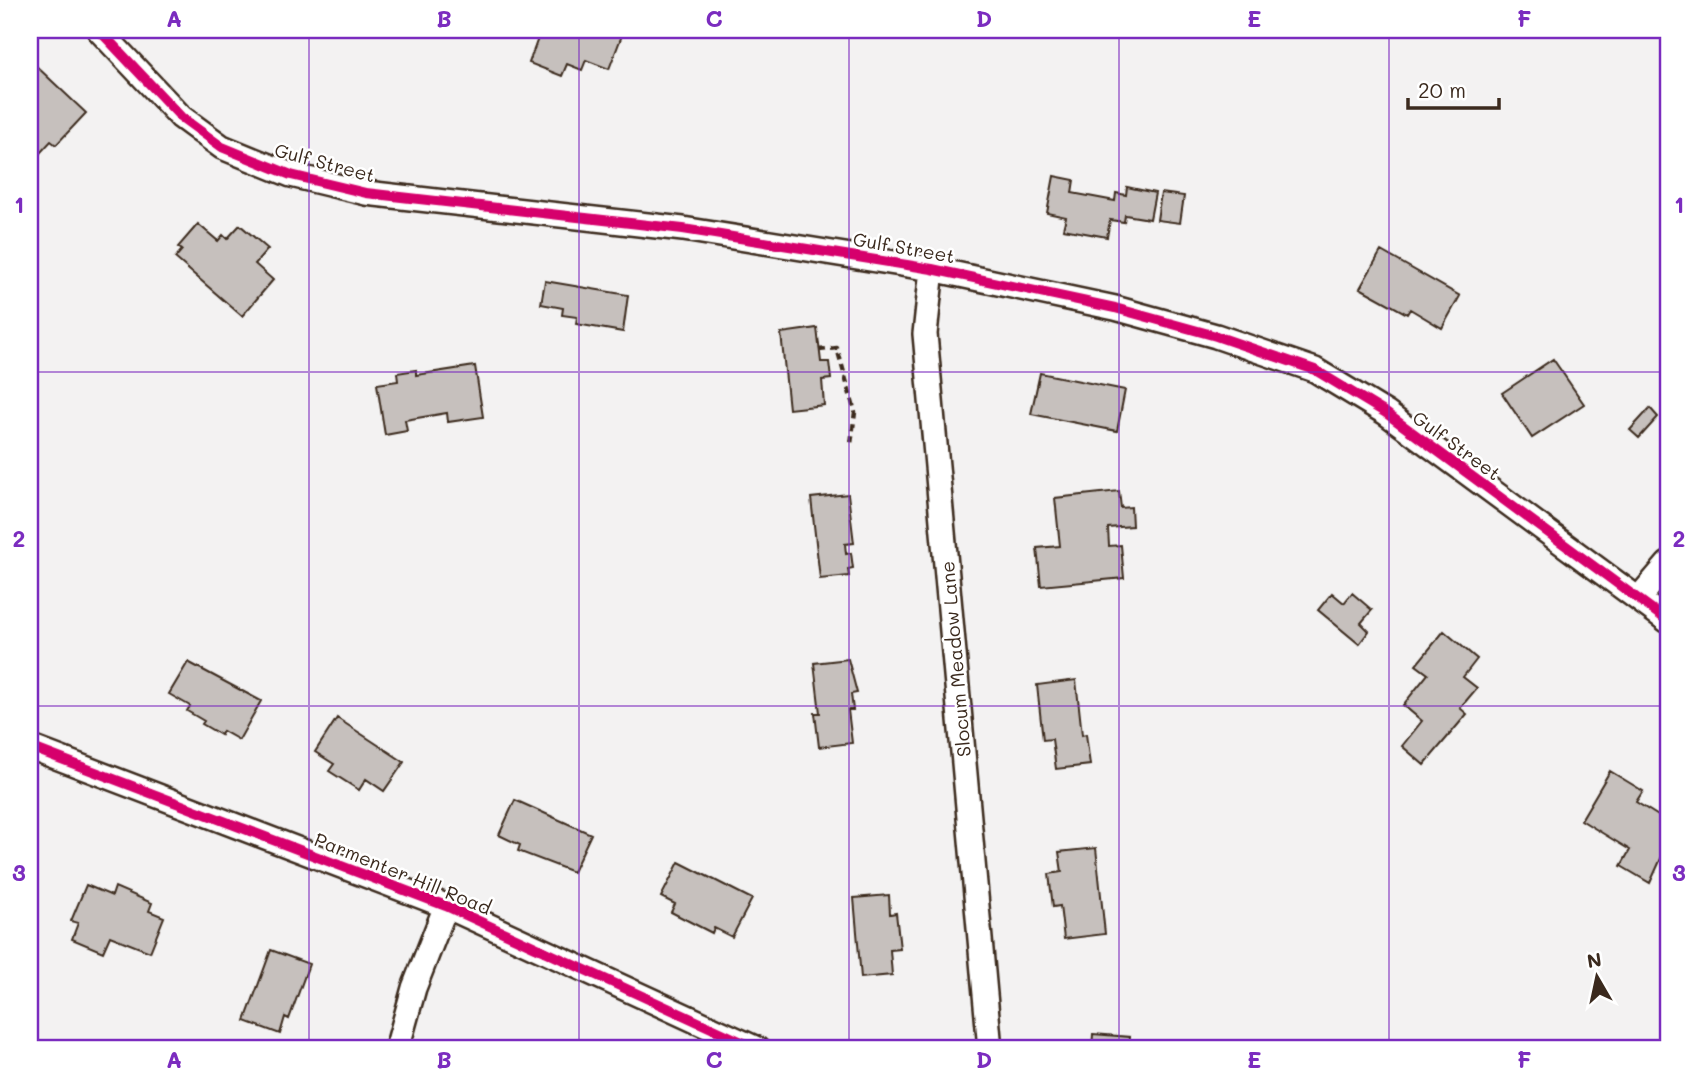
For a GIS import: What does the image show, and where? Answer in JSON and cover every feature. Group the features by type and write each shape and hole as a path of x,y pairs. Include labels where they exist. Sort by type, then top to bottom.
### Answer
{"street":[{"name":"Gulf Street","path":"99,30 181,117 222,147 291,174 366,193 683,229 932,269 1126,311 1216,336 1315,369 1386,413 1408,432 1668,621"},
{"name":"Slocum Meadow Lane","path":"932,269 925,334 990,1049"},
{"path":"1639,598 1668,565"},
{"name":"Parmenter Hill Road","path":"30,747 446,906 757,1049"},
{"path":"397,1049 414,988 446,906"}],"path":[{"path":"819,350 836,348 855,412 851,444"}],"building":[{"path":"541,30 624,30 609,69 586,60 582,70 567,64 562,76 529,63"},
{"path":"34,64 86,113 56,145 51,141 40,153 30,143 30,133 34,128 30,124 30,68"},
{"path":"1054,176 1074,180 1072,193 1115,201 1116,193 1126,195 1127,187 1155,193 1150,219 1125,215 1124,222 1110,220 1107,237 1063,229 1066,217 1047,213"},
{"path":"1161,193 1184,196 1180,223 1157,220"},
{"path":"198,224 218,241 223,235 227,239 240,225 268,249 255,264 273,280 242,316 175,258 182,250 178,247"},
{"path":"1381,251 1460,296 1442,328 1410,309 1407,314 1360,288"},
{"path":"545,281 628,295 623,332 576,324 577,317 562,315 563,308 541,304"},
{"path":"817,328 821,362 829,362 831,379 822,380 824,405 789,409 781,333"},
{"path":"1553,359 1584,404 1532,438 1502,393"},
{"path":"475,366 483,417 448,422 447,413 405,420 407,431 385,435 377,384 398,381 397,373 416,370 416,375"},
{"path":"1040,373 1125,390 1117,431 1031,414"},
{"path":"1650,408 1658,417 1639,438 1630,430"},
{"path":"1119,491 1121,508 1131,507 1132,526 1108,528 1109,546 1121,545 1124,578 1041,586 1037,548 1060,546 1055,498"},
{"path":"848,494 854,543 845,544 846,554 851,553 853,568 848,569 849,576 820,579 811,498"},
{"path":"1332,593 1344,603 1352,593 1372,610 1361,623 1369,631 1359,644 1318,610"},
{"path":"1444,631 1477,659 1463,677 1477,688 1460,708 1467,714 1424,765 1402,746 1422,721 1403,705 1428,674 1416,665"},
{"path":"848,659 857,693 851,694 853,710 848,710 852,743 819,747 815,713 820,713 814,663"},
{"path":"188,662 261,701 239,740 223,731 221,735 202,724 204,721 187,711 190,706 169,694"},
{"path":"1076,680 1082,735 1086,734 1090,765 1056,769 1052,739 1043,740 1037,685"},
{"path":"337,718 404,762 384,791 366,779 359,790 329,771 334,764 315,752"},
{"path":"1610,771 1643,791 1636,802 1668,822 1668,843 1650,883 1621,866 1630,850 1581,820"},
{"path":"515,800 591,834 573,872 518,851 520,845 499,835"},
{"path":"1096,848 1105,934 1064,939 1060,906 1053,907 1049,874 1062,872 1059,852"},
{"path":"679,862 752,899 732,937 714,928 712,933 671,912 675,904 661,897"},
{"path":"86,885 112,896 115,887 152,903 149,911 164,917 150,952 110,936 103,952 72,939 78,923 71,921"},
{"path":"889,895 890,914 896,913 900,949 890,950 892,975 861,978 854,898"},
{"path":"271,950 309,964 289,1019 285,1017 280,1034 245,1021"},
{"path":"1093,1034 1130,1037 1129,1049 1092,1049"}],"cycle path":[{"path":"99,30 181,117 222,147 291,175 366,193 683,229 932,269 1115,308 1216,336 1315,370 1386,413 1668,621"},
{"path":"30,747 446,906 757,1049"}]}
